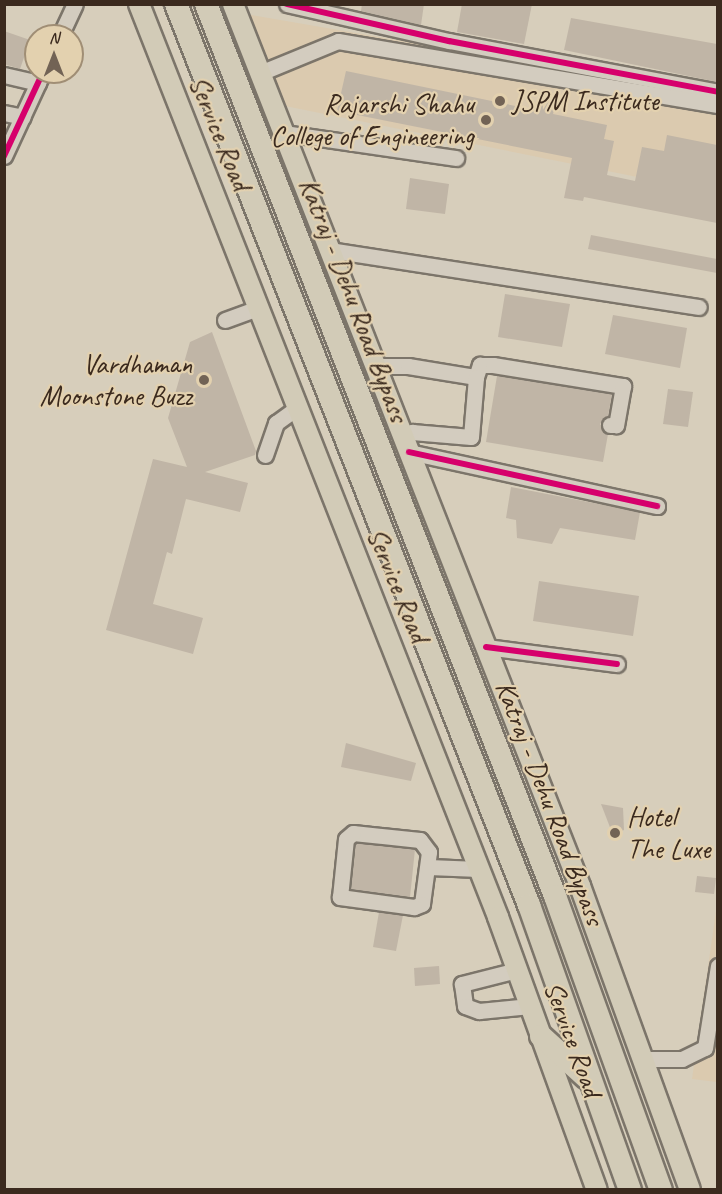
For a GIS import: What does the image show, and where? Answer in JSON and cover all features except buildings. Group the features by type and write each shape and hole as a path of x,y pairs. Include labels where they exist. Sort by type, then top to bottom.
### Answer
{"highway":[{"name":"Katraj - Dehu Road Bypass","path":"176,4 529,905 630,1190"},
{"name":"Katraj - Dehu Road Bypass","path":"206,4 555,896 661,1190"},
{"path":"541,1036 591,1081"}],"main road":[{"name":"Service Road","path":"139,4 479,869 597,1190"},
{"name":"Service Road","path":"233,4 486,647 643,1059 690,1190"}],"street":[{"path":"66,24 75,4"},
{"path":"287,4 449,41 717,92"},
{"path":"260,73 339,41 717,105"},
{"path":"4,75 24,77"},
{"path":"4,156 37,84"},
{"path":"4,113 23,117"},
{"path":"284,133 456,158"},
{"path":"330,250 699,307"},
{"path":"225,320 258,308"},
{"path":"610,425 616,425 623,386 493,364 480,364 476,377 471,437 412,432 407,446 657,506"},
{"path":"376,366 408,366 476,377"},
{"path":"264,455 276,423 297,408"},
{"path":"486,647 617,664"},
{"path":"353,833 420,840 429,852 428,867 419,906 339,894 346,839 353,833"},
{"path":"428,867 479,869"},
{"path":"643,1059 682,1059 705,1048 717,966"},
{"path":"517,970 462,984 465,1006 479,1011 530,1006"}],"shaded area":[{"name":"JSPM Institute","path":"246,14 717,95 717,193 285,106"},
{"path":"717,904 717,1082 692,1079"}],"cycle path":[{"path":"287,4 449,41 718,92"},
{"path":"4,156 37,84"},
{"path":"409,452 657,506"},
{"path":"486,647 617,664"}],"place":[{"name":"JSPM Institute","path":"500,101"},
{"name":"Rajarshi Shahu College of Engineering","path":"486,120"},
{"name":"Vardhaman Moonstone Buzz","path":"204,380"},
{"name":"Hotel The Luxe","path":"615,833"}]}
